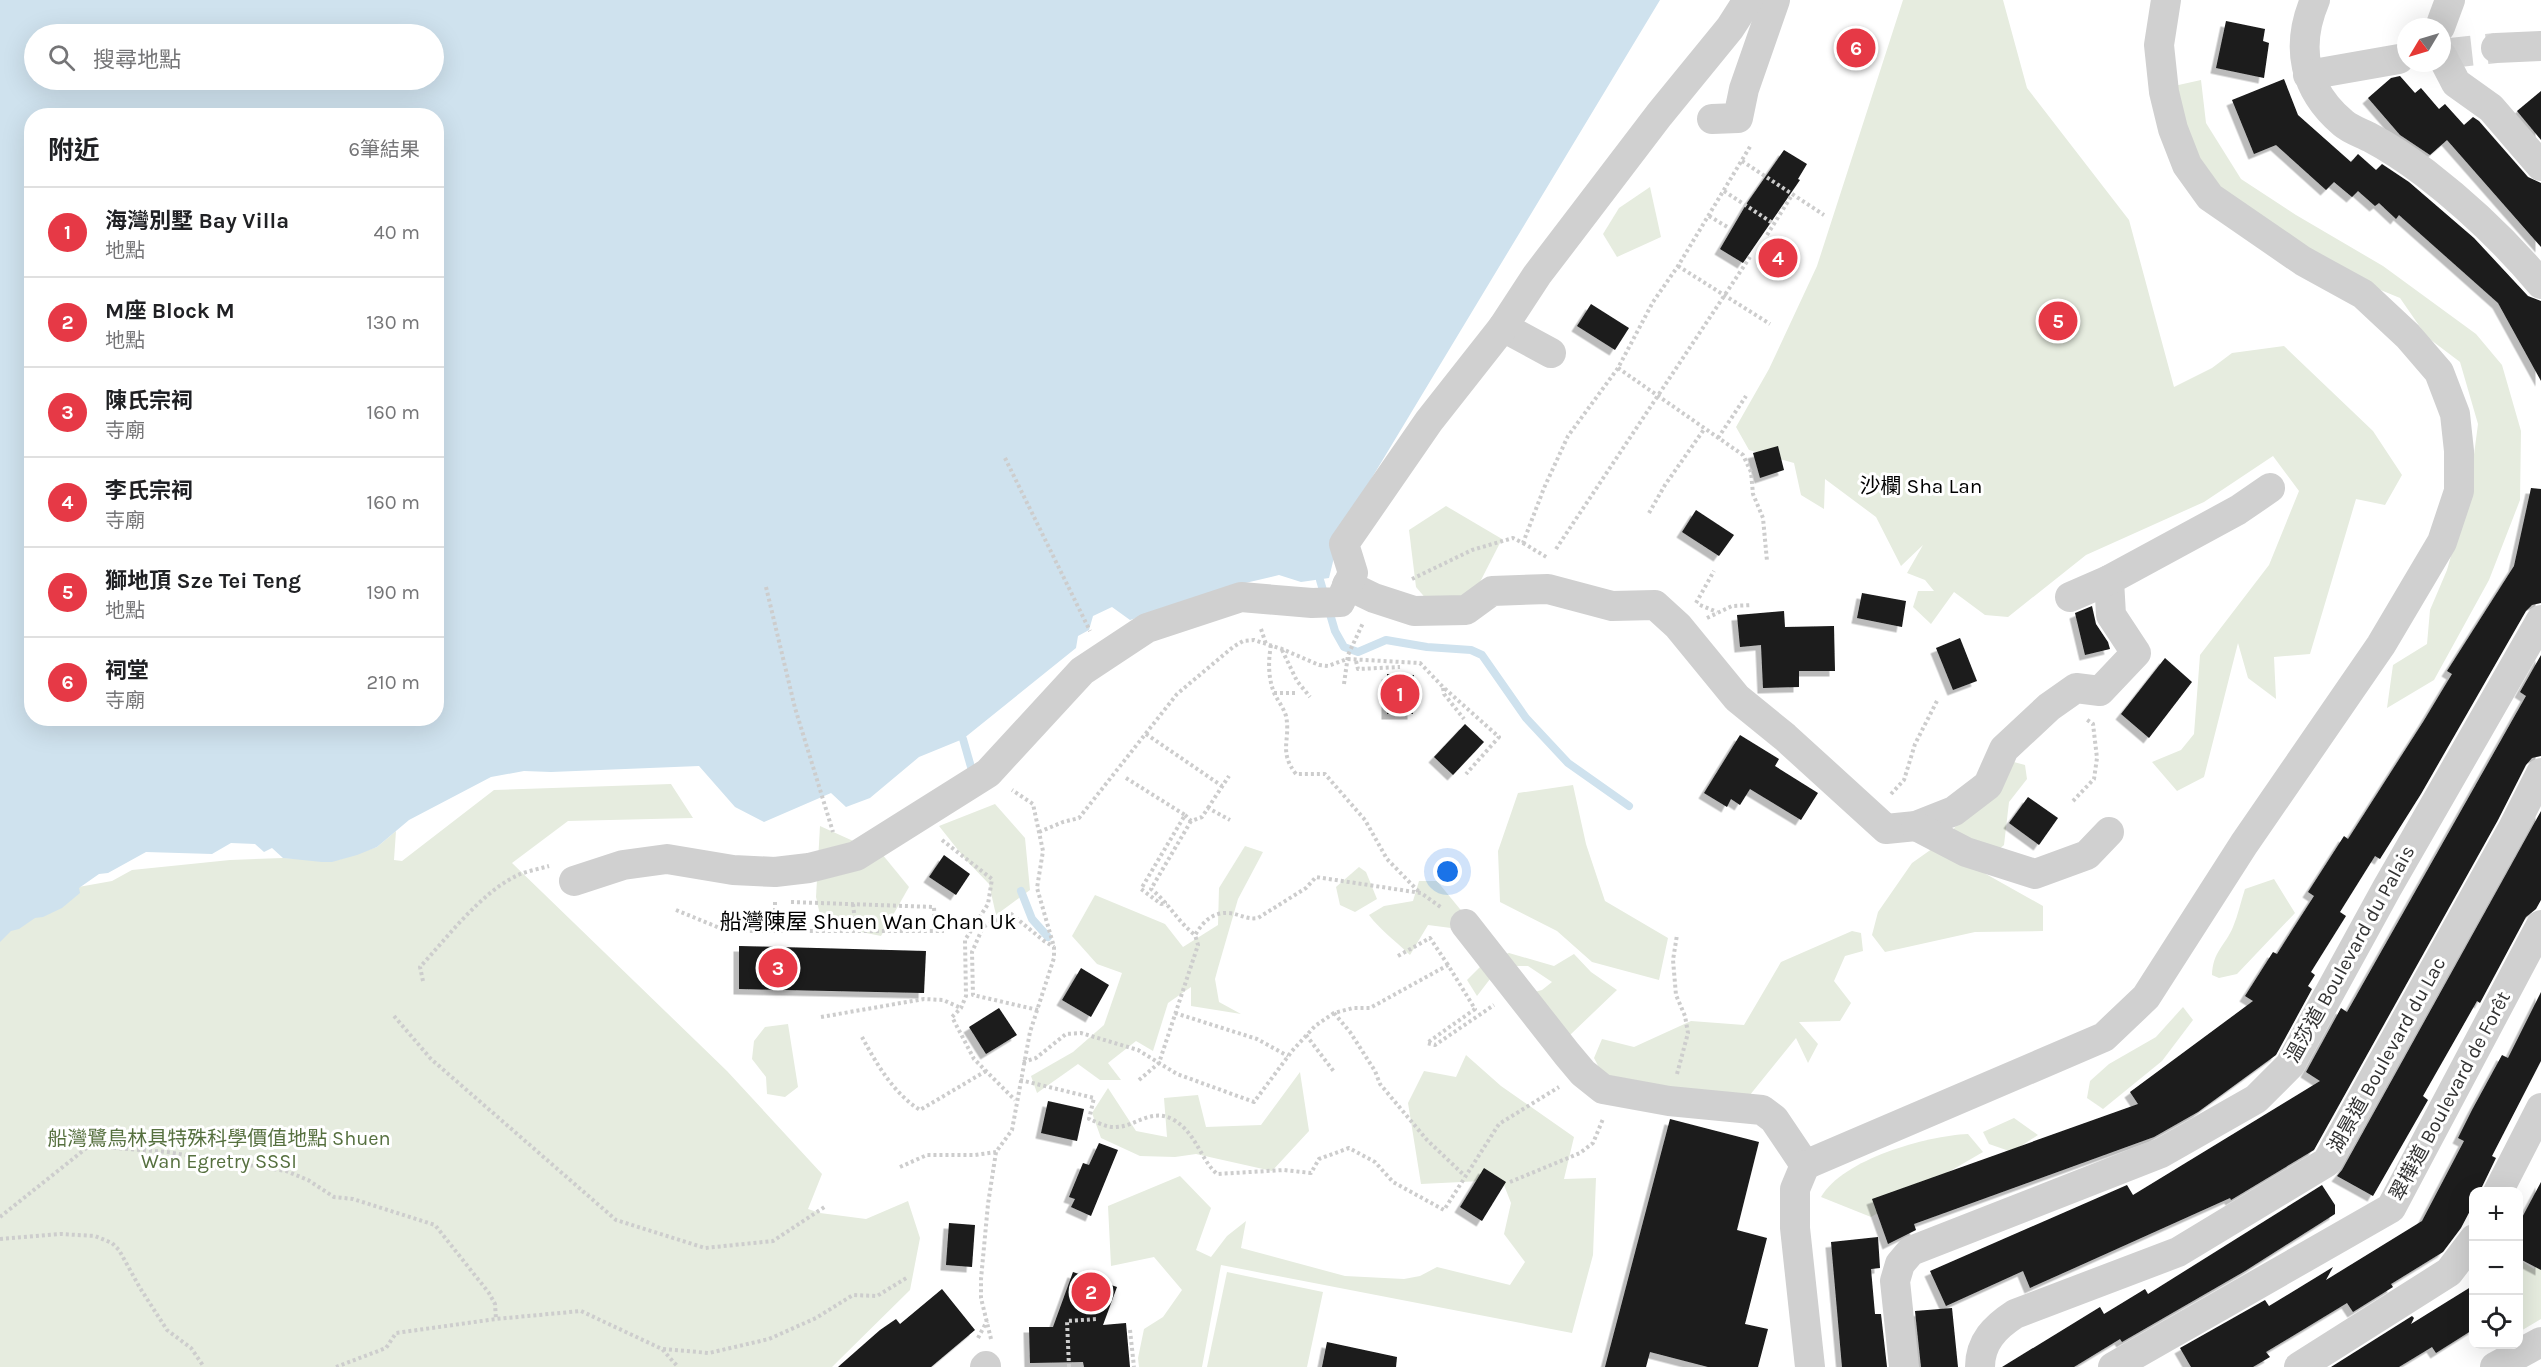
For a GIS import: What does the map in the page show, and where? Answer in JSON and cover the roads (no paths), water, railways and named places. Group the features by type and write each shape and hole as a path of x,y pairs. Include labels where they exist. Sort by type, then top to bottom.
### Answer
{"street":[{"path":"1330,597 1353,573 1344,544 1356,523 1429,421 1503,327 1545,266 1659,115 1730,28 1748,0"},
{"path":"1712,119 1738,118 1744,89 1775,0"},
{"path":"1810,1367 1795,1228 1795,1189 1805,1165 2104,1037 2146,997 2244,844 2381,645 2442,542 2459,491 2459,451 2455,414 2439,372 2408,336 2363,294 2303,261 2210,196 2187,165 2173,129 2164,92 2159,45 2166,0"},
{"path":"2314,0 2306,20 2303,48 2308,75 2322,103 2345,125 2372,139 2422,171 2469,207 2511,248 2541,284"},
{"path":"2443,18 2450,0"},
{"path":"2496,48 2541,46"},
{"path":"2308,75 2397,59"},
{"path":"2450,72 2456,83 2491,108 2541,166"},
{"path":"1503,327 1551,353"},
{"path":"2070,597 2109,580 2238,510 2270,488"},
{"path":"567,872 667,859 733,870 775,872 809,868 856,856 988,773 1082,671 1147,628 1241,597 1374,598 1414,611 1466,610 1492,591 1548,589 1612,606 1656,605 1682,631 1737,698 1886,829 1916,826 1954,811 1988,785 2004,749 2049,707 2076,688 2100,691 2136,653 2111,615 2109,580"},
{"name":"溫莎道 Boulevard du Palais","path":"1904,1367 1895,1281 1900,1264 1911,1251 2161,1153 2256,1099 2290,1065 2387,888 2541,620"},
{"name":"湖景道 Boulevard du Lac","path":"1980,1367 1980,1356 1987,1339 1999,1324 2015,1314 2178,1252 2327,1162 2513,828 2541,773"},
{"path":"1916,826 1966,852 2006,867 2035,874 2087,855 2109,832"},
{"path":"1465,924 1593,1081 1669,1101 1762,1110 1774,1119 1805,1165"},
{"name":"翠樺道 Boulevard de Forêt","path":"2113,1367 2391,1208 2541,925"},
{"path":"2500,1187 2541,1108"},
{"path":"2299,1367 2449,1272 2472,1241"},
{"path":"2495,1367 2541,1342"}],"water":[{"path":"0,0 1660,0 1341,529 1329,578 1301,582 1279,575 1241,584 1130,620 1112,607 1093,616 1089,630 1078,636 1076,648 963,739 919,757 870,798 846,807 831,793 764,822 735,807 699,766 524,771 491,777 409,820 377,847 332,862 283,858 272,848 264,852 255,844 231,843 212,854 146,852 108,873 99,874 79,888 80,893 62,908 43,917 35,918 19,929 11,931 0,942"}],"waterway":[{"path":"1320,580 1335,631 1344,647 1358,652 1386,640 1427,647 1471,650 1482,655 1526,718 1568,763 1629,806"},
{"path":"963,739 971,767"},
{"path":"1021,891 1032,919 1048,937"}],"tunnel":[{"path":"2451,53 2496,48"}],"place":[{"name":"祠堂","path":"1856,48"},
{"name":"李氏宗祠","path":"1778,258"},
{"name":"獅地頂 Sze Tei Teng","path":"2058,321"},
{"name":"海灣別墅 Bay Villa","path":"1400,694"},
{"name":"陳氏宗祠","path":"778,968"},
{"name":"M座 Block M","path":"1091,1292"}],"district":[{"name":"沙欄 Sha Lan","path":"1921,486"},
{"name":"船灣陳屋 Shuen Wan Chan Uk","path":"868,922"}],"park label":[{"name":"船灣鷺鳥林具特殊科學價值地點 Shuen Wan Egretry SSSI","path":"219,1150"}]}
